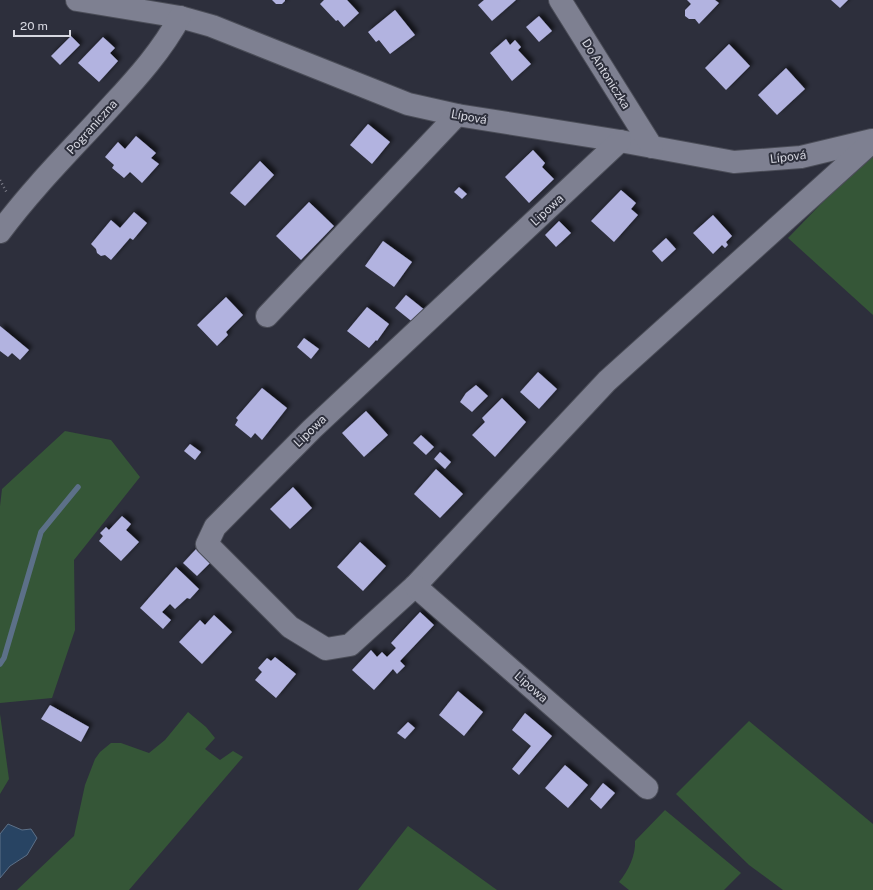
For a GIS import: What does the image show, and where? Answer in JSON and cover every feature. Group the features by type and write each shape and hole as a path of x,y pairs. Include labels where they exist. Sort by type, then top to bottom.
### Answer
{"street":[{"name":"Lípová","path":"77,0 180,17 212,26 408,104 457,115 620,141 734,162 801,157 873,141"},
{"name":"Do Antoniczka","path":"560,0 652,147"},
{"name":"Pograniczna","path":"0,232 23,201 142,72 168,40 180,17"},
{"path":"267,316 457,115"},
{"name":"Lipowa","path":"620,141 312,429 215,527 207,544 290,627 326,649 350,645 414,586 607,382 873,141"},
{"name":"Lipowa","path":"414,586 647,788"}],"green space":[{"path":"873,157 873,315 788,238 846,178"},
{"path":"65,431 111,440 140,477 74,560 75,630 52,698 0,703 0,506 2,489"},
{"path":"188,712 206,727 215,738 205,749 220,760 233,751 243,757 129,890 17,890 74,836 85,785 95,759 100,752 111,743 121,743 149,753 165,740"},
{"path":"0,714 9,779 0,794"},
{"path":"749,721 873,824 873,890 783,890 749,865 676,794"},
{"path":"665,810 741,873 724,890 629,890 619,882 631,863 635,841"},
{"path":"408,826 497,890 358,890"}],"water":[{"path":"8,824 22,830 31,829 37,838 27,855 10,866 0,878 0,834"}],"building":[{"path":"272,0 285,1 282,4 276,4"},
{"path":"324,0 347,0 359,13 344,27 338,20 336,21 320,4"},
{"path":"484,0 516,0 492,21 478,5"},
{"path":"687,0 715,0 719,3 699,24 695,19 689,19 685,16 685,10 691,4"},
{"path":"831,0 848,0 840,8"},
{"path":"395,10 415,35 390,54 379,40 376,42 368,32"},
{"path":"539,16 552,31 539,42 526,27"},
{"path":"71,36 80,45 60,65 51,56"},
{"path":"103,37 115,48 110,53 118,61 99,82 78,63"},
{"path":"506,39 510,45 515,40 521,47 518,50 531,64 512,81 490,53"},
{"path":"729,44 750,66 726,90 705,68"},
{"path":"786,68 805,89 777,115 758,95"},
{"path":"368,124 390,142 372,164 350,145"},
{"path":"136,136 156,153 151,158 159,164 142,183 130,172 124,178 112,168 114,165 105,157 118,142 125,149"},
{"path":"533,150 545,163 542,167 554,179 529,203 505,177"},
{"path":"260,161 274,175 245,206 230,193"},
{"path":"459,187 467,194 462,199 454,192"},
{"path":"621,190 636,203 631,209 638,215 614,242 591,221"},
{"path":"309,202 334,226 301,260 276,236"},
{"path":"134,212 147,223 133,240 130,238 111,260 105,255 101,256 97,253 96,249 91,244 111,220 120,228"},
{"path":"713,215 732,236 726,242 728,245 725,248 722,245 713,254 693,233"},
{"path":"559,221 571,233 556,247 545,235"},
{"path":"666,238 676,249 662,262 652,251"},
{"path":"383,241 412,262 394,287 365,266"},
{"path":"406,295 426,311 415,324 395,308"},
{"path":"226,297 243,315 226,332 228,335 217,346 197,325"},
{"path":"367,307 389,324 377,341 376,340 369,348 347,331"},
{"path":"0,326 29,350 20,360 12,353 8,357 0,351"},
{"path":"304,338 319,349 311,359 297,347"},
{"path":"538,372 557,389 539,409 520,392"},
{"path":"476,385 488,396 472,412 460,402 466,393"},
{"path":"262,388 287,408 262,440 255,433 251,438 235,425 238,420 236,418"},
{"path":"502,398 526,422 495,457 472,435 485,422 482,418"},
{"path":"366,411 388,435 364,457 342,433"},
{"path":"421,435 434,447 426,455 413,443"},
{"path":"190,444 201,452 195,460 184,451"},
{"path":"440,452 451,462 445,469 434,459"},
{"path":"436,469 463,494 440,518 414,494"},
{"path":"293,487 312,508 290,529 270,509"},
{"path":"122,516 131,524 126,530 139,542 121,561 99,541 103,536 100,533 106,527 109,530"},
{"path":"360,542 386,566 363,591 337,567"},
{"path":"197,548 211,562 197,576 183,563"},
{"path":"176,567 199,589 190,599 187,598 175,609 170,604 162,612 171,620 163,629 140,608"},
{"path":"420,612 434,625 400,661 405,666 397,674 393,669 374,690 352,670 371,650 377,657 382,652 387,657 396,648 391,643"},
{"path":"214,615 232,632 202,664 179,642 200,620 205,625"},
{"path":"275,657 296,674 276,698 255,680 262,672 258,668 267,658 271,661"},
{"path":"458,691 483,712 464,736 439,715"},
{"path":"50,705 89,727 81,742 41,719"},
{"path":"525,713 552,736 519,775 512,769 531,746 512,730"},
{"path":"408,722 415,728 405,739 397,733"},
{"path":"565,765 588,785 568,808 545,788"},
{"path":"603,783 615,793 601,809 590,799"}],"waterway":[{"path":"0,664 4,658 41,532 78,487"}]}
